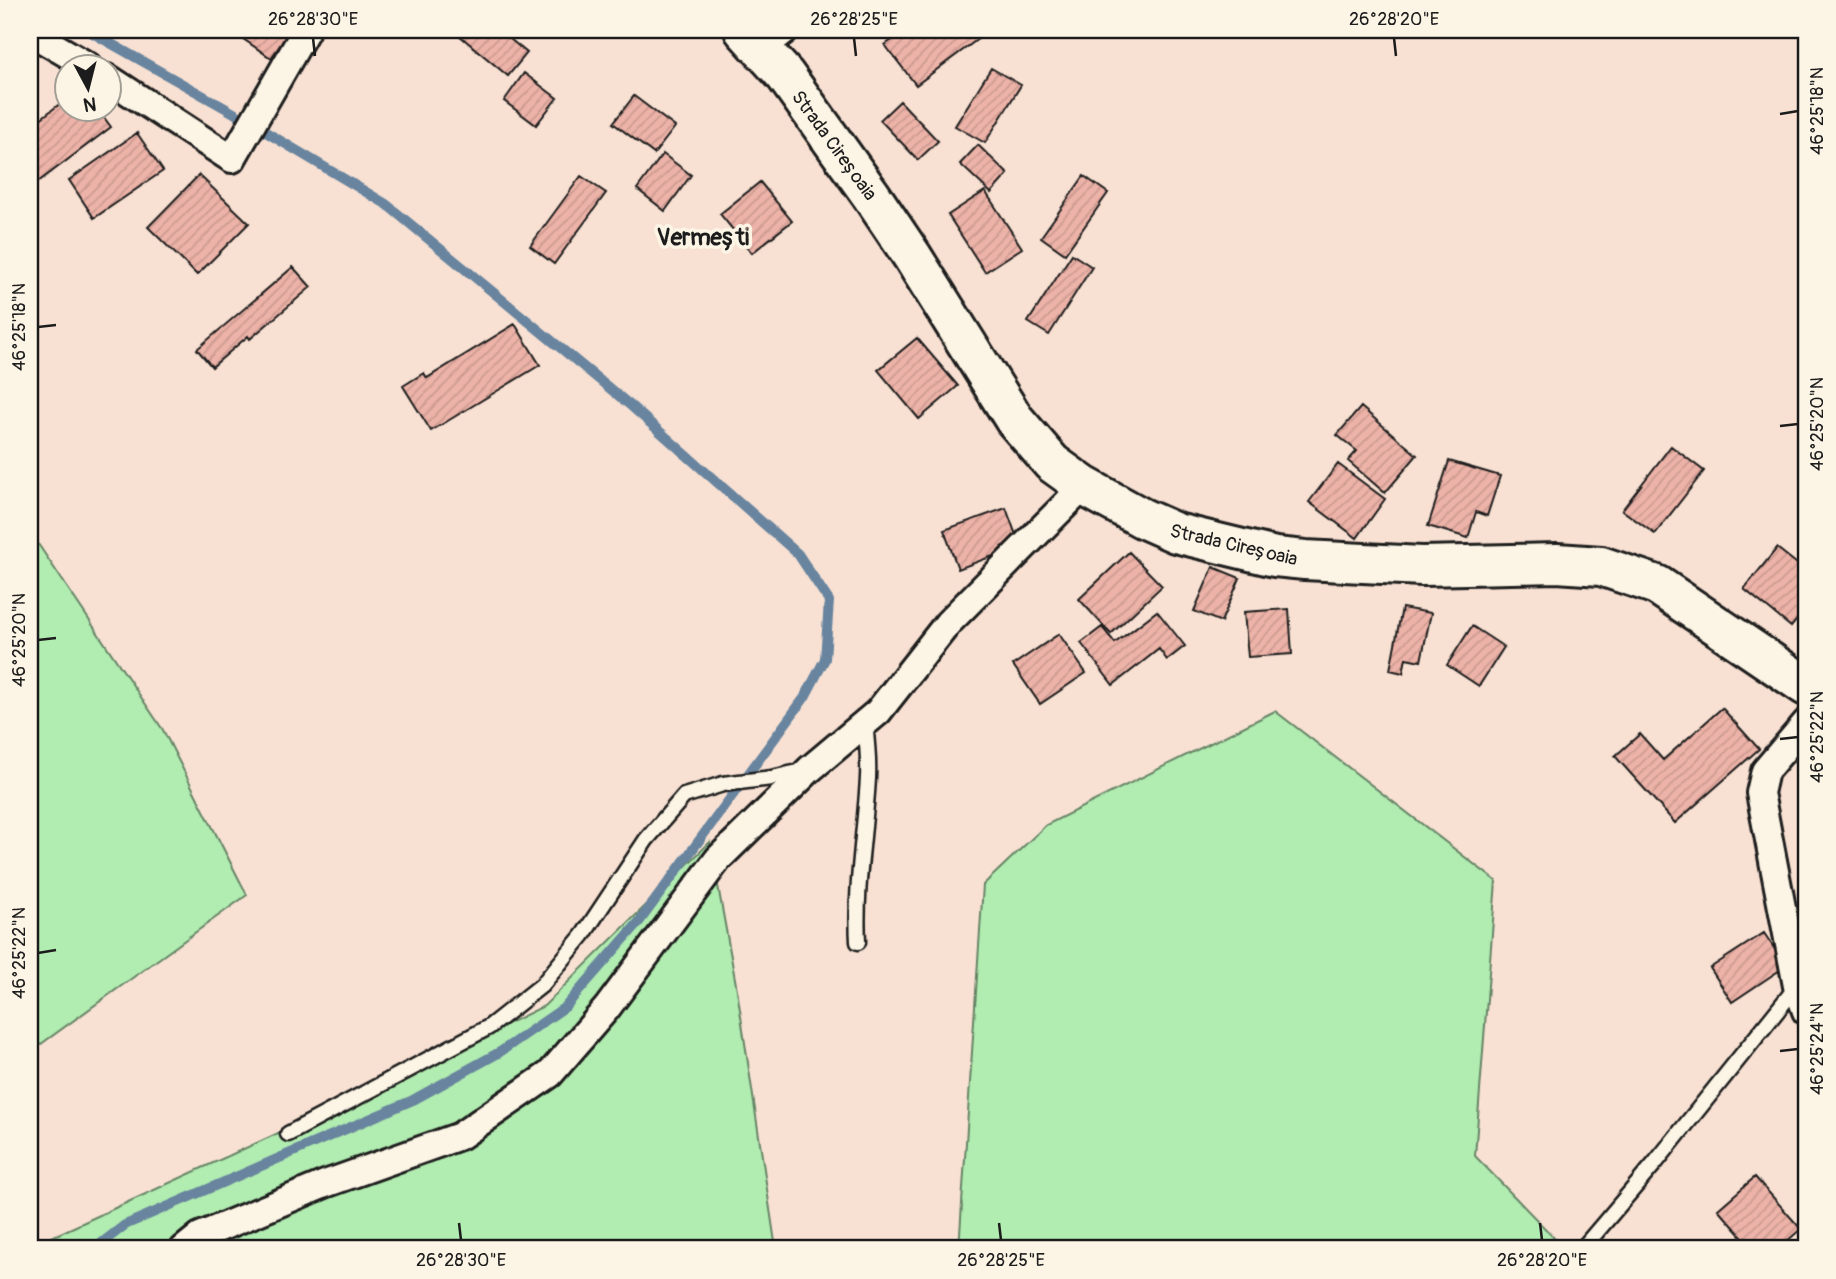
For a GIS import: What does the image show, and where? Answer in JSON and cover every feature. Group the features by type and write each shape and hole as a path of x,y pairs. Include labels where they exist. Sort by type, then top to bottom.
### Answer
{"street":[{"path":"122,87 232,159 306,30"},
{"path":"30,32 64,52"},
{"name":"Strada Cireșoaia","path":"763,36 785,75 912,256 1014,419 1052,463 1084,486 1142,519 1175,533 1275,557 1422,566 1521,563 1601,566 1657,585 1806,686"},
{"path":"184,1249 200,1236 325,1184 460,1136 550,1074 607,1008 718,859 810,769 878,712 948,623 1084,486"},
{"path":"1806,723 1765,771 1760,793 1797,986 1806,1011"}],"lane":[{"path":"858,942 859,870 869,775 865,723"},
{"path":"288,1134 489,1027 542,985 583,935 646,841 684,796 723,784 772,778 810,769"},
{"path":"1583,1249 1797,986"}],"green space":[{"path":"30,532 163,730 247,895 30,1052"},
{"path":"1275,711 1496,881 1475,1156 1565,1249 959,1249 983,885 1046,825"},
{"path":"710,842 737,990 776,1249 30,1249 372,1090 544,1006"}],"building":[{"path":"230,30 291,30 271,58"},
{"path":"453,30 499,30 527,53 508,76"},
{"path":"906,30 990,30 916,85 885,45"},
{"path":"991,68 1021,85 985,143 955,126"},
{"path":"524,73 557,98 536,125 504,101"},
{"path":"634,96 675,127 654,154 613,123"},
{"path":"900,101 938,141 918,160 880,120"},
{"path":"52,110 52,122 107,122 111,127 38,182 30,172 30,127"},
{"path":"137,133 163,171 94,218 69,180"},
{"path":"978,145 1008,174 991,193 960,164"},
{"path":"663,154 691,175 665,211 637,189"},
{"path":"199,175 249,223 197,275 148,227"},
{"path":"581,176 606,193 554,264 530,246"},
{"path":"1084,176 1108,193 1065,254 1041,237"},
{"path":"760,182 792,221 752,253 720,214"},
{"path":"985,191 1022,248 985,272 948,215"},
{"path":"1072,254 1092,267 1049,335 1028,322"},
{"path":"293,267 311,287 250,339 248,336 212,367 197,349"},
{"path":"515,324 540,365 431,431 403,386 424,373 427,378"},
{"path":"917,338 958,386 919,419 878,370"},
{"path":"1361,407 1417,455 1385,493 1348,461 1357,451 1337,435"},
{"path":"1671,446 1704,471 1655,534 1622,510"},
{"path":"1449,461 1500,476 1487,516 1476,512 1468,538 1428,526"},
{"path":"1338,464 1385,499 1357,538 1309,502"},
{"path":"1006,508 1020,546 958,569 944,530"},
{"path":"1777,548 1806,571 1806,609 1791,627 1744,589"},
{"path":"1129,552 1162,586 1111,634 1079,599"},
{"path":"1213,567 1240,578 1221,622 1194,611"},
{"path":"1402,608 1431,613 1421,661 1406,658 1403,673 1390,670"},
{"path":"1289,609 1292,654 1248,657 1244,612"},
{"path":"1157,611 1185,646 1167,660 1159,649 1113,685 1081,643 1102,627 1115,643"},
{"path":"1472,626 1504,647 1479,686 1447,665"},
{"path":"1059,634 1086,673 1040,704 1013,665"},
{"path":"1722,708 1759,749 1675,823 1615,756 1640,734 1663,760"},
{"path":"1764,933 1786,966 1732,1002 1710,968"},
{"path":"1755,1177 1801,1229 1778,1249 1741,1249 1748,1243 1718,1209"}],"waterway":[{"path":"87,30 234,113 386,204 631,406 798,554 829,601 825,659 805,697 639,922 565,1007 500,1052 413,1100 125,1225 94,1249"}],"district":[{"name":"Vermești","path":"703,237"}]}
